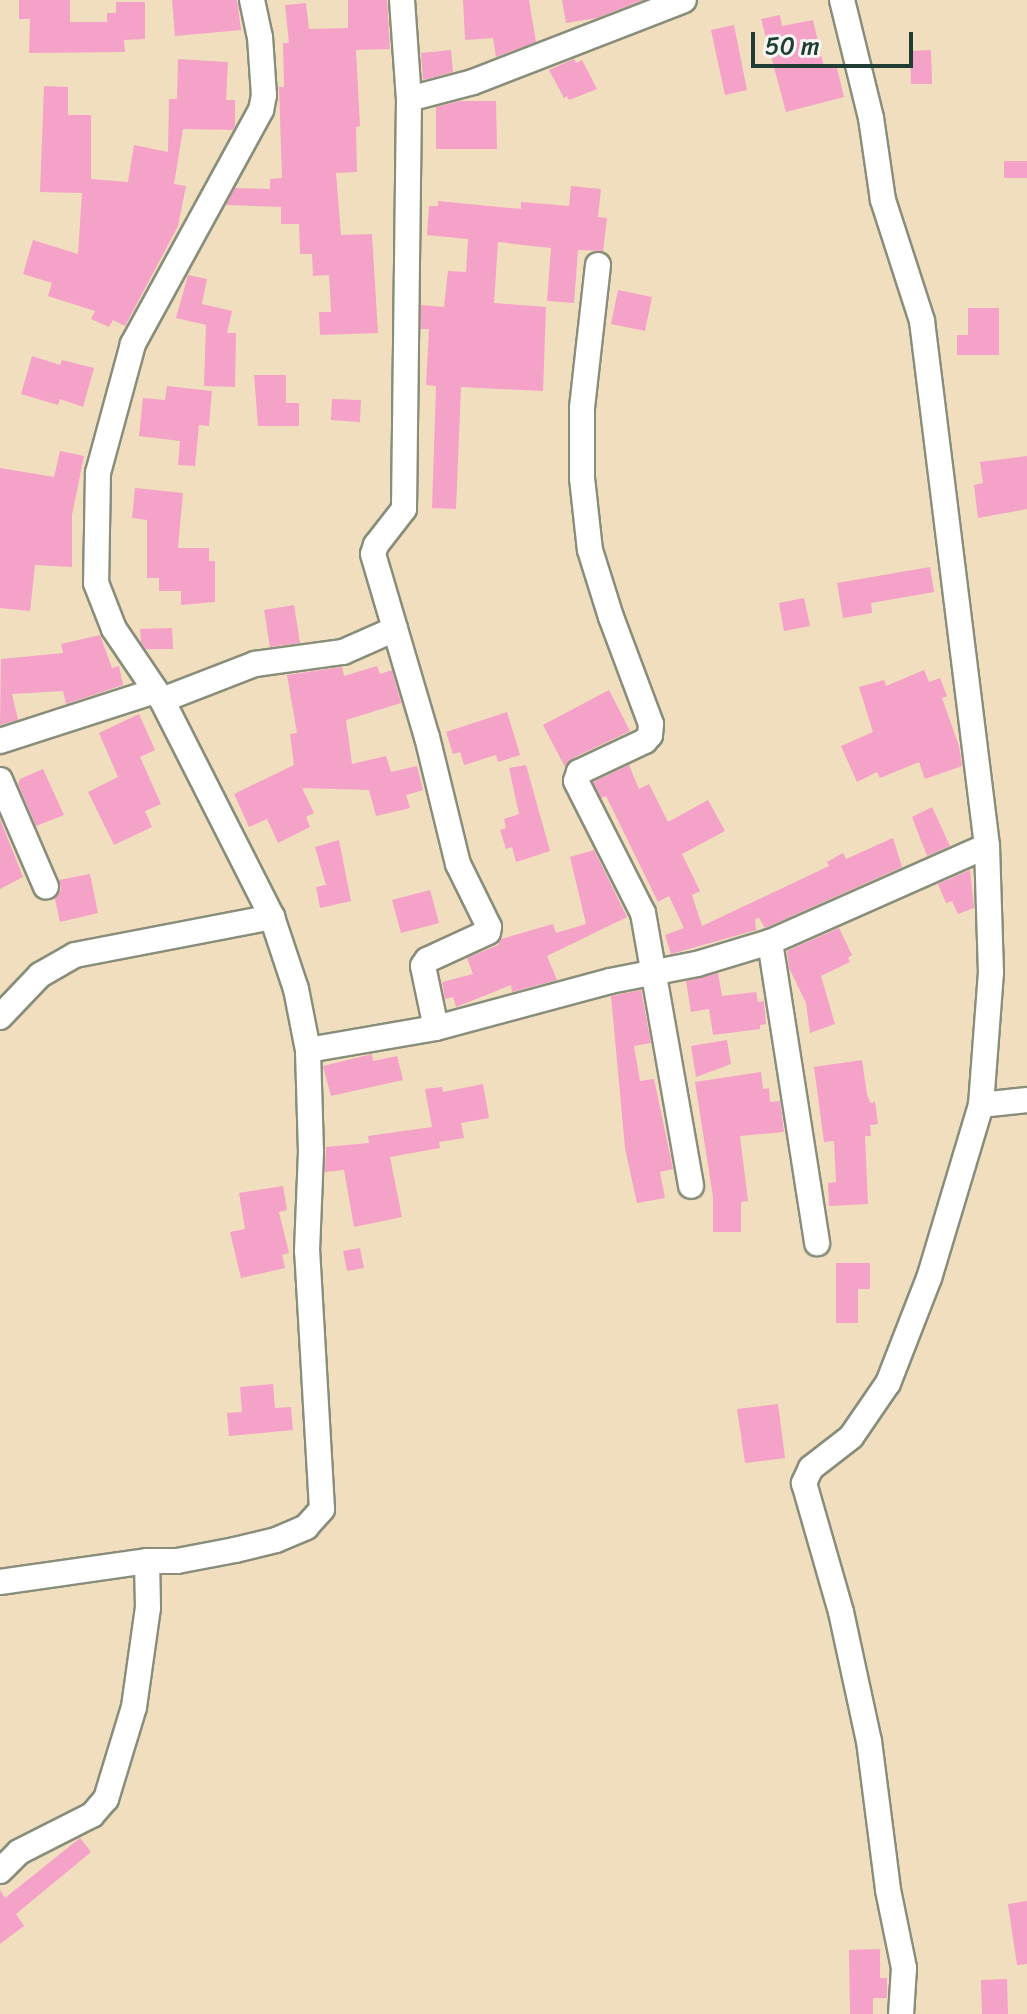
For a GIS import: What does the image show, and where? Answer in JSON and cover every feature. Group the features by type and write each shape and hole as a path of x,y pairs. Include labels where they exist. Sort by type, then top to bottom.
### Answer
{"street":[{"path":"0,1582 147,1561 177,1561 276,1540 306,1527 322,1509 307,1251 311,1152 308,1050 296,989 272,917 158,696 114,629 99,594 95,527 98,473 133,344 261,110 264,95 260,37 252,0"},
{"path":"402,0 409,99 404,509 376,545 373,554 427,737 458,864 489,927 488,932 427,960 423,966 436,1028"},
{"path":"409,99 473,82 684,0"},
{"path":"842,0 871,118 883,200 922,321 987,846 991,972 981,1105 929,1278 888,1383 851,1437 811,1468 804,1483 841,1612 869,1741 888,1890 904,1968 901,2014"},
{"path":"598,265 582,408 582,478 590,550 651,724 650,735 645,741 579,772 576,781 643,913 691,1186"},
{"path":"0,741 158,696 255,664 343,652 395,629"},
{"path":"0,780 46,887"},
{"path":"308,1050 436,1028 770,942 987,846"},
{"path":"0,1017 40,975 75,955 162,941 272,917"},
{"path":"770,942 817,1243"},
{"path":"981,1105 1027,1100"},
{"path":"0,1871 19,1852 92,1815 106,1799 134,1707 148,1608 147,1561"}],"building":[{"path":"19,0 70,0 70,22 107,22 107,13 116,13 116,2 145,2 145,39 124,40 125,52 29,53 30,19 19,19"},
{"path":"172,0 237,0 241,30 175,36"},
{"path":"348,0 387,0 390,49 356,50 360,126 356,127 357,172 336,173 341,235 372,234 378,333 320,335 319,312 331,312 329,275 313,276 312,254 300,254 299,224 281,224 281,207 226,205 235,188 270,189 270,179 282,178 279,87 284,87 283,43 289,43 285,5 306,3 309,29 348,28"},
{"path":"463,0 529,0 536,42 496,57 493,38 465,40"},
{"path":"562,0 643,0 597,18 566,23"},
{"path":"780,15 782,26 813,20 824,67 836,64 844,97 786,112 761,19"},
{"path":"734,25 747,90 725,95 711,30"},
{"path":"451,50 453,72 423,80 421,53"},
{"path":"931,50 932,84 911,84 910,51"},
{"path":"178,59 228,62 226,100 235,100 235,126 233,130 183,129 174,184 186,186 178,226 125,326 113,320 109,327 91,319 95,311 48,296 52,283 23,274 33,240 78,254 82,193 40,192 44,86 68,87 68,115 91,115 91,179 128,182 134,145 168,152 169,99 177,99"},
{"path":"574,59 576,63 582,60 597,89 569,100 567,96 564,98 549,70"},
{"path":"460,101 496,101 497,149 436,149 436,107"},
{"path":"1004,161 1027,161 1027,178 1004,178"},
{"path":"571,186 601,189 598,217 607,218 603,251 578,250 574,303 547,301 551,248 498,242 494,303 546,307 543,391 461,387 456,509 432,508 436,386 426,385 429,329 421,329 421,305 444,307 448,271 466,272 468,239 427,235 429,206 438,206 438,201 521,209 521,202 569,206"},
{"path":"188,275 207,279 202,304 232,311 227,333 236,333 235,387 204,386 206,325 176,318"},
{"path":"618,290 652,297 645,331 611,324"},
{"path":"968,308 999,308 999,355 957,355 957,335 968,335"},
{"path":"32,356 60,365 62,360 94,368 83,407 60,399 58,405 21,394"},
{"path":"254,375 286,375 286,403 299,403 299,426 258,426"},
{"path":"167,386 212,391 209,426 199,425 195,466 178,465 180,441 139,436 143,398 165,400"},
{"path":"332,399 361,400 360,422 331,420"},
{"path":"60,451 84,456 72,515 72,567 35,565 30,611 0,608 0,468 54,477"},
{"path":"1027,456 1027,509 978,518 974,485 983,483 980,462"},
{"path":"135,488 183,493 178,548 209,548 209,561 215,561 215,602 181,605 181,591 159,591 159,578 147,578 147,520 132,518"},
{"path":"930,567 934,592 871,603 872,613 843,618 837,583"},
{"path":"804,598 810,626 784,631 779,603"},
{"path":"294,605 300,643 270,647 264,610"},
{"path":"172,628 173,649 146,649 141,642 140,629"},
{"path":"100,635 112,668 119,666 123,685 66,704 63,691 12,694 18,720 0,725 1,659 63,653 61,644"},
{"path":"377,666 380,674 392,670 401,703 346,720 352,764 386,756 391,772 417,766 423,790 406,795 410,808 376,816 369,790 302,788 314,813 306,817 310,827 278,843 267,819 249,827 234,794 294,765 290,734 297,733 287,675 342,667 344,676"},
{"path":"924,670 929,682 940,678 947,696 942,698 959,746 962,766 925,779 919,762 880,778 877,772 857,782 841,746 873,732 859,687 884,680 886,686"},
{"path":"609,690 630,731 573,758 565,767 543,725"},
{"path":"507,712 520,755 498,762 496,755 464,765 460,752 453,754 446,732"},
{"path":"139,714 155,750 140,757 161,804 145,811 152,827 114,845 88,792 118,777 99,733"},
{"path":"526,765 550,851 516,862 512,847 506,849 500,830 506,828 504,819 519,814 509,768"},
{"path":"629,765 639,789 649,784 668,822 708,800 725,831 682,854 700,891 692,895 702,926 829,866 827,862 843,853 846,859 893,838 902,867 765,928 759,918 755,919 756,930 671,954 665,935 684,928 669,896 658,902 606,796 601,798 593,782"},
{"path":"43,769 64,815 36,826 18,784 20,779"},
{"path":"932,807 950,846 927,856 912,817"},
{"path":"0,819 23,877 0,889"},
{"path":"339,840 351,901 320,908 316,887 326,885 315,847"},
{"path":"594,850 627,917 547,956 557,980 512,992 511,985 456,1007 453,997 445,999 442,982 473,974 467,958 498,945 501,939 553,924 556,933 586,924 570,857"},
{"path":"970,870 974,908 958,914 952,901 946,903 938,884"},
{"path":"90,874 98,913 60,922 55,899 61,890 59,880"},
{"path":"430,890 439,923 401,933 392,900"},
{"path":"839,928 852,955 848,958 850,962 821,976 835,1024 810,1033 806,1003 789,968 787,951"},
{"path":"718,973 722,996 756,992 758,1002 764,1001 766,1024 760,1025 760,1029 713,1035 709,1009 691,1012 686,981"},
{"path":"641,990 651,1043 634,1046 640,1081 654,1079 673,1169 660,1172 665,1198 637,1203 625,1148 611,996"},
{"path":"727,1040 731,1064 696,1077 691,1046"},
{"path":"372,1054 373,1061 397,1056 403,1080 331,1096 323,1066"},
{"path":"862,1060 867,1094 870,1103 875,1102 878,1124 870,1125 871,1136 865,1136 868,1204 829,1206 828,1183 836,1182 834,1141 824,1142 814,1067"},
{"path":"761,1072 763,1089 769,1088 770,1102 780,1101 784,1132 740,1136 748,1201 741,1202 741,1232 713,1232 713,1197 695,1082"},
{"path":"483,1084 489,1118 461,1123 464,1138 439,1142 440,1148 390,1157 402,1217 354,1227 344,1170 325,1172 326,1147 369,1143 368,1136 432,1127 425,1089 442,1087 443,1092"},
{"path":"283,1186 287,1210 279,1212 289,1253 282,1255 285,1268 241,1278 230,1232 245,1229 239,1193"},
{"path":"360,1248 364,1268 347,1271 343,1251"},
{"path":"836,1263 870,1263 870,1289 858,1289 858,1323 836,1323"},
{"path":"273,1384 275,1408 291,1407 293,1430 229,1436 227,1413 242,1412 240,1387"},
{"path":"778,1404 785,1458 745,1463 737,1409"},
{"path":"80,1838 91,1852 16,1914 24,1926 0,1944 0,1890 5,1898"},
{"path":"1027,1901 1027,1964 1017,1965 1008,1904"},
{"path":"880,1949 880,1978 887,1978 887,1998 873,1998 873,2014 850,2014 849,1950"},
{"path":"1007,1979 1008,2014 982,2014 981,1980"}]}
